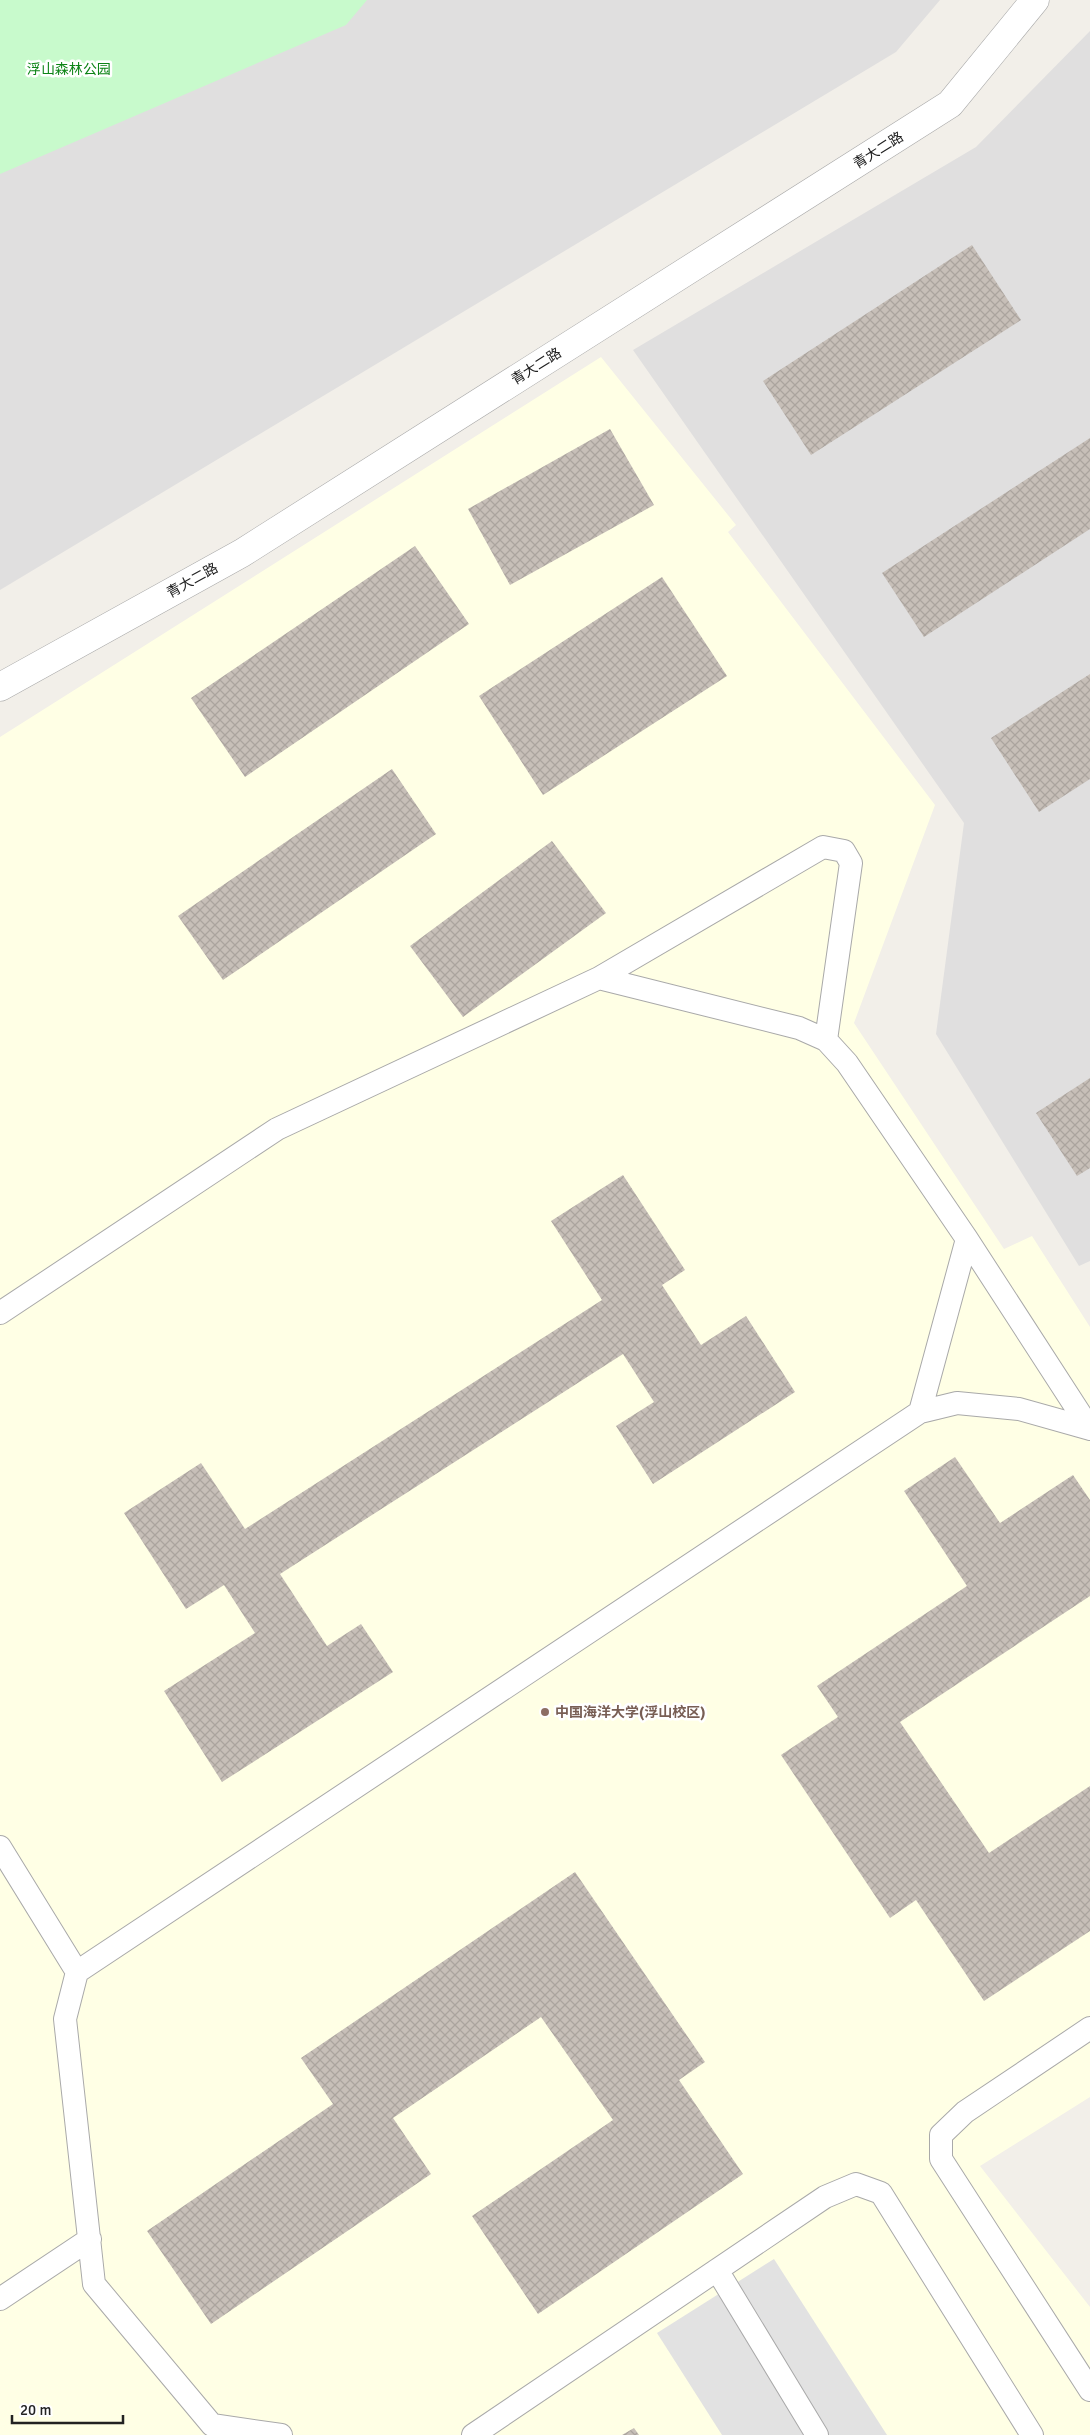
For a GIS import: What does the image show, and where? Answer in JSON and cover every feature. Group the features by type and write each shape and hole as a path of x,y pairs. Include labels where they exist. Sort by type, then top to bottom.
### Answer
{"street":[{"name":"青大二路","path":"0,687 242,553 950,104 1034,0"}],"lane":[{"path":"0,1313 277,1129 599,978 822,847 844,851 851,863 826,1040"},
{"path":"599,978 799,1028 826,1040 847,1063 967,1239 1090,1429"},
{"path":"920,1412 967,1239"},
{"path":"281,2435 212,2425 94,2284 65,2019 77,1972 920,1412 957,1403 1010,1408 1090,1429"},
{"path":"0,1847 77,1972"},
{"path":"1090,2028 965,2112 941,2135 941,2159 1090,2390"},
{"path":"473,2435 825,2197 856,2184 881,2193 1032,2435"},
{"path":"0,2299 90,2239"},
{"path":"717,2270 817,2435"}],"shaded area":[{"path":"0,0 940,0 896,52 0,590"},
{"path":"1090,31 1090,1261 1079,1266 936,1034 964,823 633,350 976,147"},
{"name":"中国海洋大学(浮山校区)","path":"601,357 736,525 728,532 935,805 854,1023 1004,1249 1032,1236 1090,1327 1090,2097 980,2166 1090,2307 1090,2435 0,2435 0,737"},
{"path":"774,2259 887,2435 722,2435 657,2333"}],"green space":[{"name":"浮山森林公园","path":"0,0 367,0 346,25 0,174"}],"building":[{"path":"972,245 1021,320 811,455 763,381"},
{"path":"610,429 654,505 510,585 468,509"},
{"path":"1090,438 1090,529 924,637 882,573"},
{"path":"415,546 469,624 245,777 191,698"},
{"path":"662,577 727,676 543,795 479,696"},
{"path":"1090,674 1090,779 1039,812 991,738"},
{"path":"392,769 436,834 223,980 178,916"},
{"path":"552,841 606,913 463,1017 410,946"},
{"path":"1090,1078 1090,1168 1077,1176 1036,1113"},
{"path":"623,1175 685,1270 662,1285 701,1345 746,1316 795,1392 653,1484 616,1426 654,1402 623,1354 280,1574 327,1646 361,1624 393,1672 222,1782 164,1691 255,1633 224,1585 186,1609 124,1513 201,1463 245,1529 602,1300 551,1221"},
{"path":"955,1457 1000,1523 1073,1475 1090,1500 1090,1596 900,1722 989,1853 1090,1786 1090,1931 984,2001 916,1900 890,1918 781,1755 838,1717 817,1686 967,1586 904,1491"},
{"path":"575,1872 705,2062 679,2080 743,2174 538,2314 472,2216 613,2120 541,2017 393,2118 431,2174 211,2324 147,2231 333,2104 301,2058"},
{"path":"634,2428 639,2435 622,2435"}],"place":[{"name":"中国海洋大学(浮山校区)","path":"545,1712"}]}
